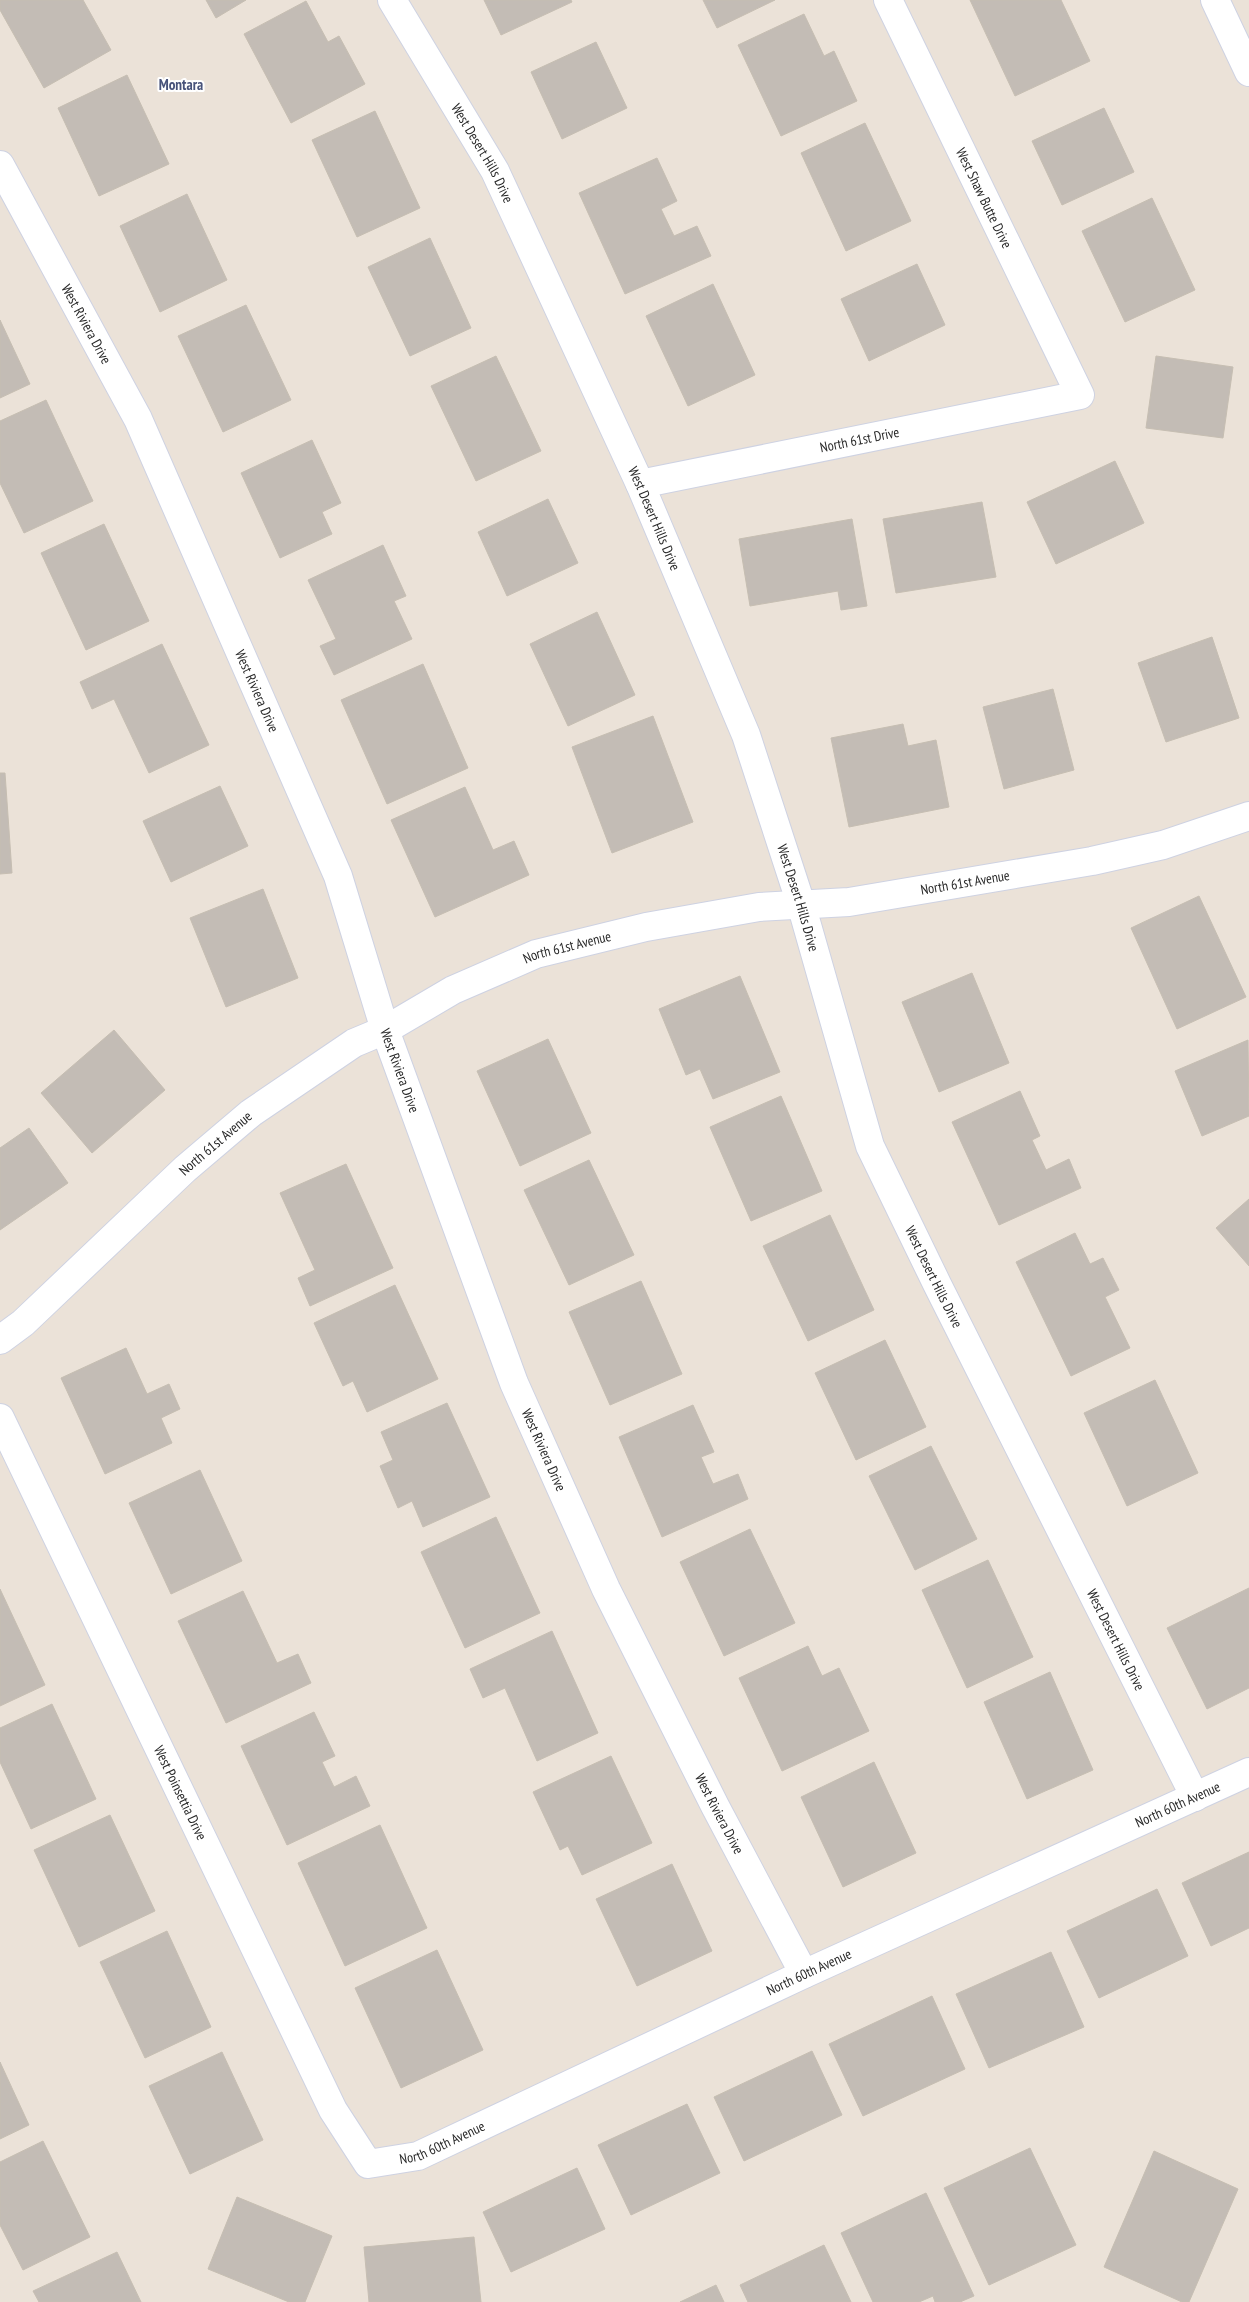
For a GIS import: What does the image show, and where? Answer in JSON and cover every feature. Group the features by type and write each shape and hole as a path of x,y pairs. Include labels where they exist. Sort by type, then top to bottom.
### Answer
{"street":[{"name":"West Desert Hills Drive","path":"392,0 495,171 640,484 746,735 801,904 870,1146 1195,1797"},
{"name":"West Shaw Butte Drive","path":"888,0 1080,395"},
{"path":"1215,0 1249,72"},
{"name":"West Riviera Drive","path":"0,165 138,419 338,876 385,1030 514,1384 606,1589 715,1806 804,1974"},
{"name":"North 61st Drive","path":"640,484 1080,395"},
{"name":"North 61st Avenue","path":"0,1340 23,1323 185,1169 251,1112 354,1043 385,1030 453,990 536,954 646,928 759,907 849,902 1092,861 1162,845 1249,816"},
{"name":"West Poinsettia Drive","path":"0,1418 333,2110 368,2164"},
{"name":"North 60th Avenue","path":"368,2164 418,2156 804,1974 1249,1772"}],"building":[{"path":"0,0 83,0 111,50 44,88 0,10"},
{"path":"206,0 246,0 216,18"},
{"path":"484,0 571,0 572,2 501,35"},
{"path":"703,0 775,0 717,28"},
{"path":"970,0 1061,0 1090,61 1015,96"},
{"path":"306,1 328,42 339,36 365,84 291,123 244,34"},
{"path":"804,14 824,56 834,51 857,101 781,136 738,45"},
{"path":"596,42 627,108 562,139 531,72"},
{"path":"127,75 169,164 99,196 58,108"},
{"path":"1104,108 1134,172 1062,205 1032,141"},
{"path":"375,111 420,208 357,237 312,140"},
{"path":"865,123 911,221 846,251 801,153"},
{"path":"657,158 677,201 661,209 674,236 697,226 711,256 625,294 579,193"},
{"path":"187,194 227,280 160,312 120,226"},
{"path":"1152,198 1195,290 1125,322 1082,231"},
{"path":"430,238 471,328 410,356 368,267"},
{"path":"917,264 945,325 869,361 841,299"},
{"path":"713,284 755,375 688,406 646,316"},
{"path":"246,305 291,400 223,432 178,336"},
{"path":"0,320 30,384 0,398"},
{"path":"496,356 541,451 476,481 431,386"},
{"path":"1156,356 1233,367 1223,438 1146,428"},
{"path":"46,400 93,501 24,533 0,483 0,421"},
{"path":"312,440 341,503 322,512 332,534 280,558 241,473"},
{"path":"1115,461 1144,523 1056,564 1027,502"},
{"path":"548,499 578,563 507,596 478,532"},
{"path":"982,502 996,577 896,593 883,519"},
{"path":"852,519 867,606 841,610 838,591 750,606 739,539"},
{"path":"104,524 149,621 86,650 41,553"},
{"path":"383,545 406,596 394,601 412,639 334,675 320,646 336,639 308,580"},
{"path":"597,612 635,695 568,726 530,644"},
{"path":"1212,637 1239,718 1166,742 1138,663"},
{"path":"162,644 209,745 149,773 114,699 92,709 80,682"},
{"path":"423,664 468,768 387,804 341,700"},
{"path":"1053,689 1074,770 1004,789 983,707"},
{"path":"653,716 693,822 612,853 572,747"},
{"path":"903,724 908,746 936,740 949,807 849,827 831,738"},
{"path":"0,773 5,773 12,873 0,874"},
{"path":"220,786 248,846 171,882 143,821"},
{"path":"465,787 493,850 514,841 529,875 435,917 391,820"},
{"path":"263,889 298,978 226,1007 190,918"},
{"path":"1199,896 1246,997 1177,1029 1131,928"},
{"path":"972,973 1009,1063 939,1092 902,1002"},
{"path":"740,976 780,1072 713,1099 700,1069 686,1075 659,1009"},
{"path":"114,1030 165,1090 92,1153 41,1093"},
{"path":"548,1039 591,1133 520,1166 477,1071"},
{"path":"1248,1040 1249,1116 1202,1136 1175,1071"},
{"path":"1020,1091 1040,1136 1032,1140 1046,1170 1069,1159 1081,1188 999,1225 952,1122"},
{"path":"781,1096 822,1191 751,1221 710,1127"},
{"path":"29,1128 68,1183 0,1230 0,1148"},
{"path":"589,1160 634,1255 569,1285 524,1190"},
{"path":"346,1164 393,1268 310,1306 298,1278 315,1270 280,1193"},
{"path":"1249,1199 1249,1266 1216,1228"},
{"path":"830,1215 874,1310 808,1341 763,1246"},
{"path":"1075,1233 1090,1264 1103,1258 1119,1290 1105,1297 1130,1348 1071,1376 1016,1262"},
{"path":"641,1281 682,1374 610,1405 569,1312"},
{"path":"395,1285 438,1379 367,1412 353,1381 343,1386 314,1323"},
{"path":"885,1340 926,1427 856,1460 815,1373"},
{"path":"126,1348 147,1394 169,1384 180,1409 161,1418 172,1443 105,1474 61,1378"},
{"path":"1155,1380 1198,1473 1127,1506 1084,1413"},
{"path":"447,1403 490,1497 423,1527 412,1501 398,1508 380,1466 393,1460 381,1432"},
{"path":"693,1405 714,1452 701,1457 713,1484 738,1474 748,1499 662,1537 619,1437"},
{"path":"931,1446 977,1539 915,1570 869,1476"},
{"path":"200,1470 242,1561 171,1594 129,1503"},
{"path":"496,1517 540,1613 465,1648 421,1552"},
{"path":"750,1529 795,1623 724,1656 680,1562"},
{"path":"988,1560 1033,1657 967,1688 922,1590"},
{"path":"1249,1588 1249,1688 1207,1709 1167,1628"},
{"path":"0,1589 45,1685 0,1706"},
{"path":"243,1591 277,1663 298,1654 311,1683 226,1723 178,1621"},
{"path":"552,1631 598,1733 537,1761 505,1688 483,1698 470,1669"},
{"path":"808,1646 822,1676 839,1668 869,1731 782,1771 739,1678"},
{"path":"1050,1672 1093,1770 1027,1799 984,1702"},
{"path":"52,1704 96,1799 31,1829 0,1762 0,1728"},
{"path":"314,1712 335,1756 322,1762 334,1787 356,1776 370,1806 287,1845 241,1746"},
{"path":"611,1756 652,1843 582,1875 568,1846 560,1850 533,1792"},
{"path":"874,1762 916,1853 843,1887 801,1797"},
{"path":"110,1815 155,1911 79,1947 34,1850"},
{"path":"380,1825 427,1928 345,1966 298,1863"},
{"path":"1249,1852 1249,1928 1211,1946 1182,1883"},
{"path":"672,1864 712,1951 637,1986 596,1899"},
{"path":"1157,1889 1188,1956 1099,1998 1067,1931"},
{"path":"167,1931 211,2027 145,2058 100,1962"},
{"path":"437,1950 483,2050 401,2088 355,1988"},
{"path":"1051,1952 1084,2027 989,2068 956,1994"},
{"path":"932,1996 965,2069 863,2116 829,2044"},
{"path":"812,2051 842,2115 744,2161 714,2097"},
{"path":"222,2052 263,2140 190,2174 149,2086"},
{"path":"0,2062 29,2125 0,2139"},
{"path":"687,2104 720,2173 631,2215 598,2145"},
{"path":"43,2141 90,2237 23,2270 0,2225 0,2162"},
{"path":"1030,2148 1076,2245 989,2285 944,2188"},
{"path":"1154,2151 1238,2189 1189,2302 1182,2302 1104,2267"},
{"path":"577,2168 605,2229 511,2272 483,2212"},
{"path":"926,2193 974,2296 960,2302 935,2302 933,2296 919,2302 873,2302 841,2233"},
{"path":"237,2197 332,2236 305,2302 289,2302 208,2269"},
{"path":"474,2237 481,2302 369,2302 364,2247"},
{"path":"824,2245 851,2302 748,2302 740,2285"},
{"path":"117,2252 141,2302 39,2302 33,2291"},
{"path":"716,2285 724,2302 680,2302"}],"district":[{"name":"Montara","path":"181,84"}]}
